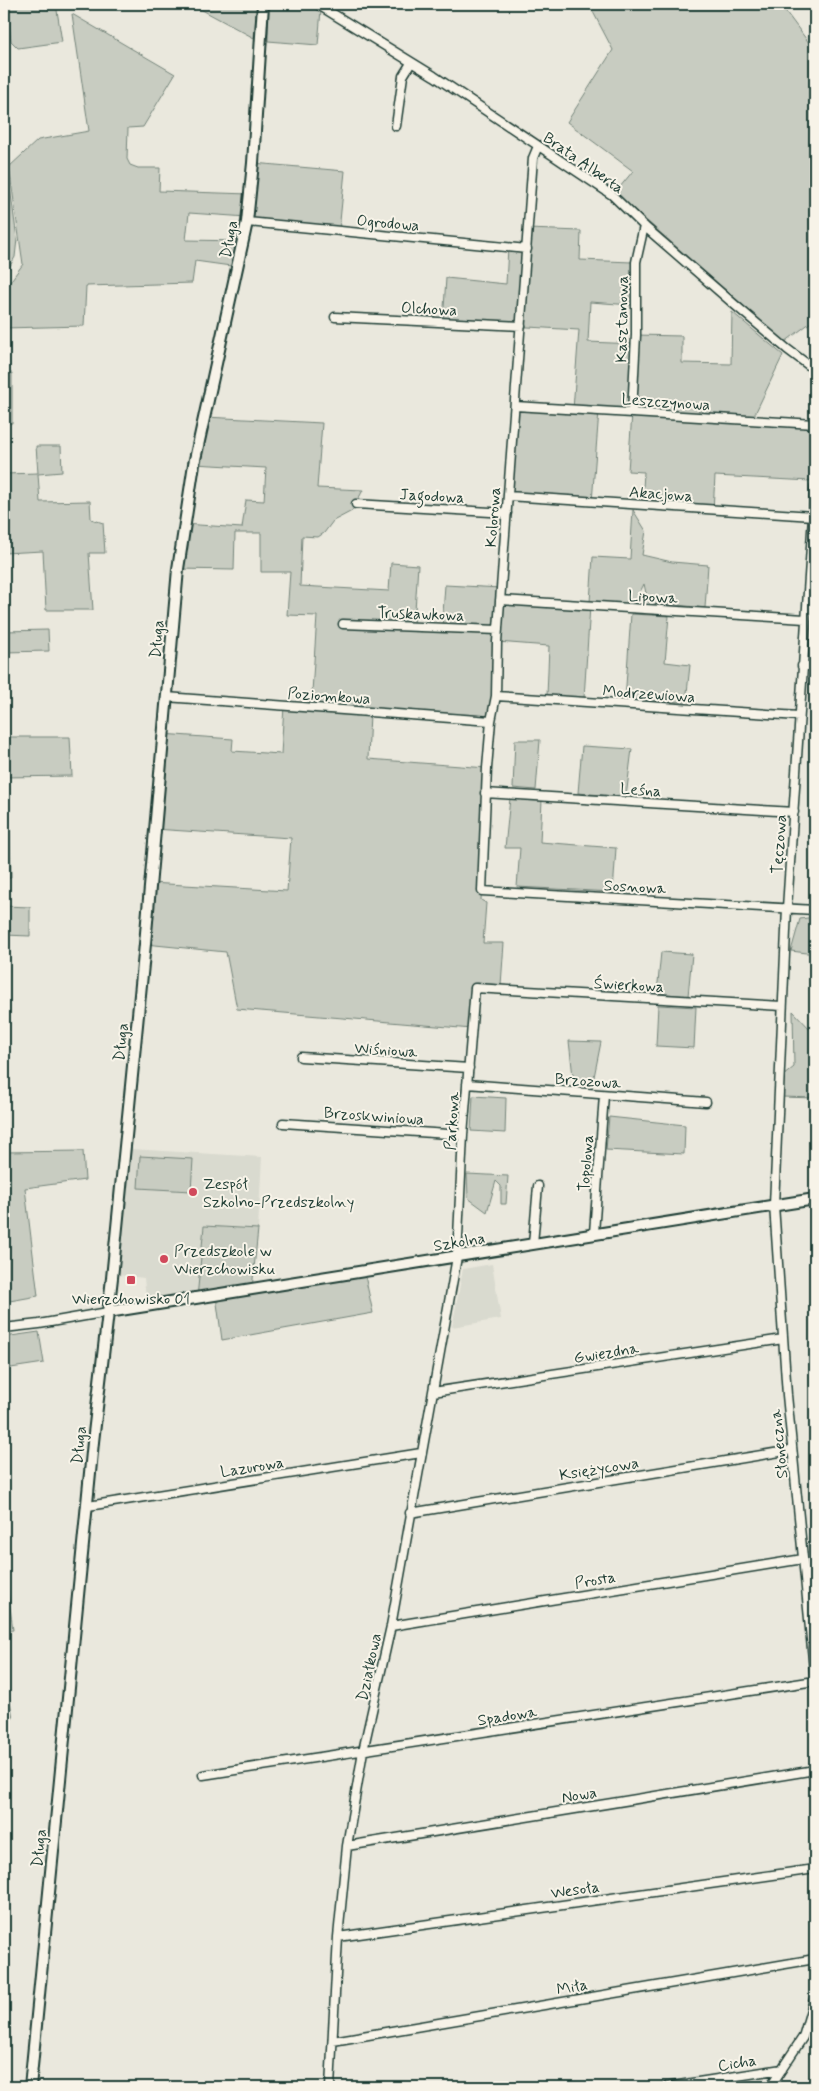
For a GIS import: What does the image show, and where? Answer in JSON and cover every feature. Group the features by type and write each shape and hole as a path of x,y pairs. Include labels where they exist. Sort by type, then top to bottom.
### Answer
{"street":[{"name":"Długa","path":"30,2087 145,944 166,697 184,524 194,464 247,222 253,163 263,4"},
{"name":"Brata Alberta","path":"317,4 434,76 612,195 644,226 786,349 815,370"},
{"path":"396,126 403,76 411,63"},
{"name":"Kolorowa","path":"482,891 485,793 491,721 496,696 498,630 506,513 533,158 538,146"},
{"name":"Ogrodowa","path":"247,222 527,249"},
{"name":"Kasztanowa","path":"632,413 636,335 636,262 644,226"},
{"name":"Olchowa","path":"335,317 521,326"},
{"name":"Leszczynowa","path":"515,406 815,424"},
{"name":"Tęczowa","path":"774,1205 786,908 815,486"},
{"name":"Akacjowa","path":"508,496 813,516"},
{"name":"Jagodowa","path":"356,504 506,513"},
{"name":"Lipowa","path":"500,600 805,619"},
{"path":"806,601 815,601"},
{"name":"Truskawkowa","path":"343,624 498,630"},
{"path":"802,666 815,666"},
{"name":"Modrzewiowa","path":"496,696 799,716"},
{"name":"Poziomkowa","path":"166,697 491,721"},
{"name":"Leśna","path":"485,793 794,812"},
{"name":"Sosnowa","path":"482,891 815,910"},
{"name":"Świerkowa","path":"475,988 782,1006"},
{"name":"Parkowa","path":"457,1256 463,1135 475,988"},
{"name":"Wiśniowa","path":"301,1057 469,1068"},
{"name":"Brzozowa","path":"467,1084 706,1102"},
{"name":"Topolowa","path":"594,1234 604,1095"},
{"name":"Brzoskwiniowa","path":"283,1123 463,1135"},
{"path":"533,1244 538,1186"},
{"name":"Szkolna","path":"108,1312 815,1199"},
{"name":"Słoneczna","path":"774,1205 792,1450 815,1680"},
{"name":"Działkowa","path":"330,2087 338,1937 347,1846 363,1751 391,1626 457,1256"},
{"path":"4,1328 108,1312"},
{"name":"Gwiezdna","path":"433,1392 783,1339"},
{"name":"Księżycowa","path":"410,1513 792,1450"},
{"name":"Lazurowa","path":"88,1506 421,1453"},
{"name":"Prosta","path":"391,1626 803,1559"},
{"name":"Spadowa","path":"203,1775 815,1680"},
{"name":"Nowa","path":"347,1846 815,1770"},
{"name":"Wesoła","path":"338,1937 815,1869"},
{"name":"Miła","path":"333,2041 815,1959"},
{"path":"770,2087 803,2037 815,1996"},
{"name":"Cicha","path":"666,2087 782,2070"}],"shaded area":[{"path":"7,4 56,4 62,42 18,48 11,41"},
{"path":"191,4 257,4 254,38"},
{"path":"269,4 311,4 321,10 318,45 268,41"},
{"path":"596,4 780,4 815,51 815,319 785,342 615,193 633,171 567,122 613,50 592,10"},
{"path":"72,14 175,74 143,127 128,128 127,159 130,165 138,168 160,168 159,191 249,194 253,163 345,171 339,231 247,222 247,217 189,213 186,240 243,241 238,267 195,261 192,283 86,286 84,326 4,328 4,290 23,264 9,167 38,140 89,131"},
{"path":"4,158 6,158 17,239 15,257 4,277"},
{"path":"528,229 581,231 580,260 632,262 632,305 590,302 588,342 635,344 636,335 682,336 682,363 731,364 732,312 783,355 752,420 815,424 811,481 715,476 713,510 642,506 644,472 628,471 632,413 599,411 592,502 508,496 515,406 573,409 579,330 443,322 446,278 506,284 508,247 527,249"},
{"path":"4,373 12,373 12,423 6,423 7,447 4,447"},
{"path":"205,417 322,423 317,488 363,490 352,511 333,521 324,533 318,537 302,536 300,586 389,591 391,563 418,565 414,626 442,628 445,585 501,588 500,600 590,606 584,698 547,696 549,646 497,642 491,721 370,713 368,759 487,768 481,900 486,903 483,943 504,943 501,985 476,983 472,1029 237,1009 226,952 145,944 150,883 287,891 291,838 154,829 161,734 233,739 232,751 281,754 284,706 311,707 317,616 287,615 290,572 261,572 261,533 235,533 234,570 178,569 184,524 242,528 246,500 264,501 266,468 194,464"},
{"path":"36,446 61,446 62,472 38,474 40,502 90,501 91,519 103,523 105,553 89,553 93,610 46,610 43,551 4,553 4,474 38,473"},
{"path":"633,510 646,531 642,555 672,562 708,565 705,608 648,602 644,584 634,604 590,602 593,557 630,559"},
{"path":"631,614 669,616 665,662 690,665 686,702 625,700"},
{"path":"48,630 49,651 4,652 4,631"},
{"path":"4,737 70,737 72,776 4,777"},
{"path":"515,740 540,740 536,790 513,788"},
{"path":"582,746 632,749 626,797 578,793"},
{"path":"510,798 542,800 540,842 616,848 613,892 517,887 520,848 505,848"},
{"path":"4,824 10,825 11,878 4,878"},
{"path":"4,906 30,907 30,936 4,935"},
{"path":"815,917 815,954 791,951 800,919"},
{"path":"661,952 692,954 688,996 657,993"},
{"path":"658,1005 696,1007 694,1048 656,1046"},
{"path":"793,1011 812,1031 812,1063 815,1063 815,1098 782,1097 783,1076 794,1067"},
{"path":"569,1041 601,1042 592,1087 574,1085"},
{"path":"473,1096 506,1098 505,1133 471,1131"},
{"path":"609,1117 685,1125 684,1154 606,1150"},
{"name":"Zespół Szkolno-Przedszkolny","path":"131,1149 262,1157 258,1229 204,1226 198,1292 146,1298 144,1278 118,1275"},
{"path":"83,1151 85,1180 25,1188 38,1296 4,1302 4,1152"},
{"path":"140,1156 193,1159 191,1191 138,1188"},
{"path":"467,1174 508,1176 506,1204 501,1204 501,1186 496,1181 487,1212 468,1198"},
{"path":"204,1226 258,1229 252,1289 364,1271 373,1313 222,1340 216,1296 197,1298"},
{"path":"492,1264 501,1319 452,1327 463,1269"},
{"path":"39,1332 44,1363 4,1369 4,1337"},
{"path":"4,1576 6,1576 13,1630 4,1631"},
{"path":"4,1667 13,1718 4,1720"}],"place":[{"name":"Zespół Szkolno-Przedszkolny","path":"193,1192"},
{"name":"Przedszkole w Wierzchowisku","path":"164,1259"},
{"name":"Wierzchowisko 01","path":"131,1280"}]}
